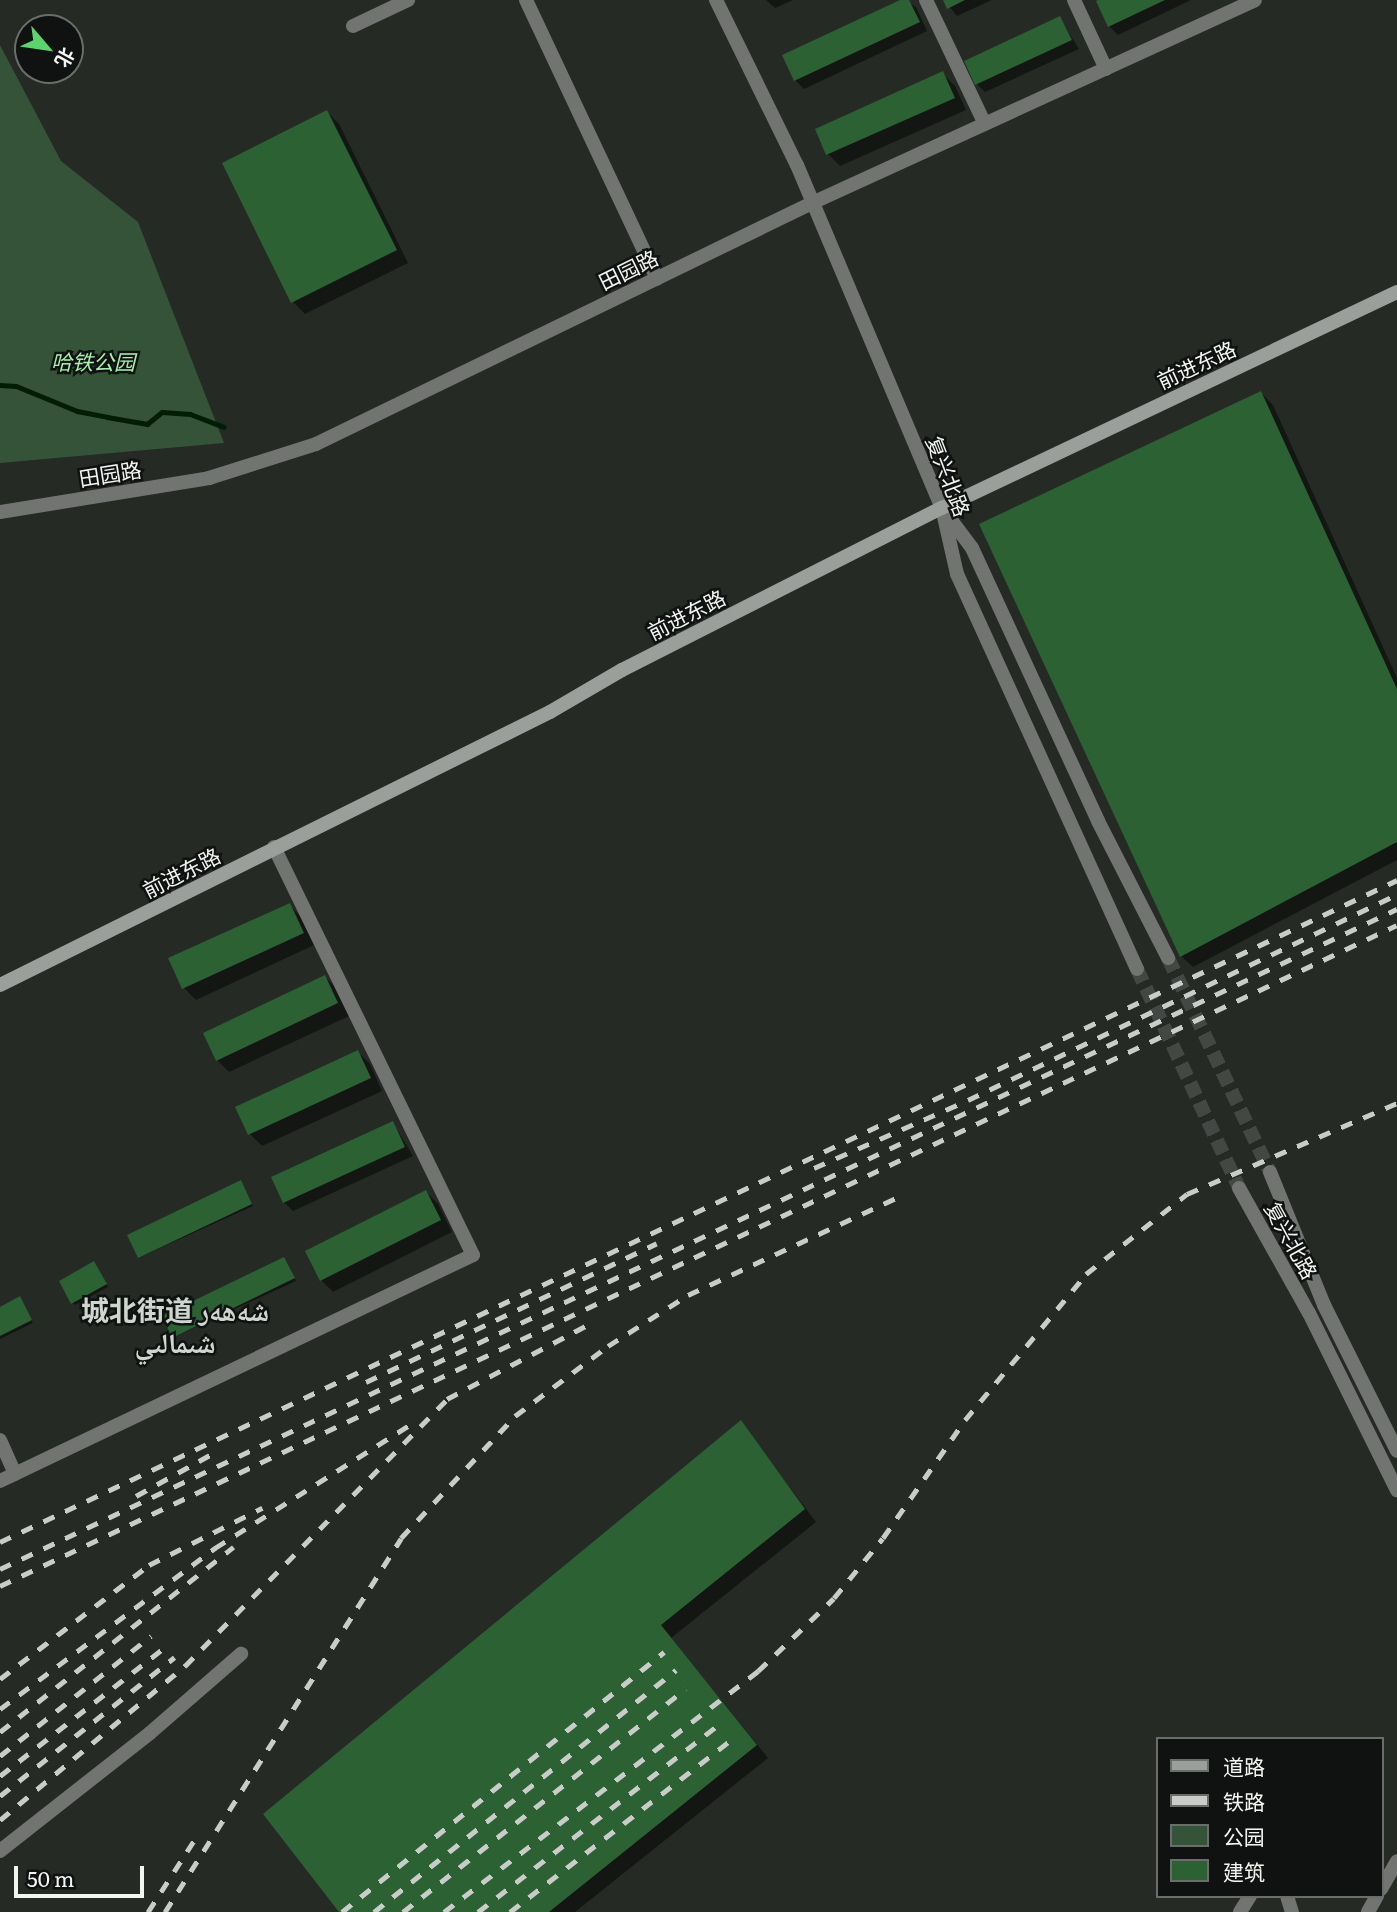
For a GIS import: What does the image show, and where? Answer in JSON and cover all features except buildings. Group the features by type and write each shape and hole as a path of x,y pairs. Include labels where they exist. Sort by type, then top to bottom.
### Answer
{"main road":[{"name":"前进东路","path":"0,985 550,712 942,508 1397,292"}],"street":[{"path":"353,26 408,0"},
{"path":"526,0 657,279"},
{"name":"复兴北路","path":"716,0 812,203 942,508 957,574 1137,969"},
{"path":"926,0 985,124"},
{"path":"1074,0 1106,69"},
{"name":"田园路","path":"0,512 209,478 290,454 812,203 1255,0"},
{"path":"942,508 972,548 1098,821 1168,958"},
{"path":"0,1481 473,1255 274,847"},
{"path":"1270,1172 1324,1305 1397,1451"},
{"name":"复兴北路","path":"1239,1188 1309,1313 1397,1490"},
{"path":"0,1440 15,1474"},
{"path":"0,1851 150,1733 241,1654"},
{"path":"1383,1886 1397,1861"}],"green space":[{"name":"哈铁公园","path":"0,45 14,72 14,84 21,84 61,161 138,222 224,443 0,463"}],"waterway":[{"path":"0,385 16,386 77,411 107,417 147,424 162,412 190,414 224,427"}],"tunnel":[{"path":"1168,958 1270,1172"},
{"path":"1137,969 1239,1188"}],"railway":[{"path":"0,1542 1397,880"},
{"path":"814,1168 968,1100 1397,894"},
{"path":"0,1569 1397,909"},
{"path":"0,1586 1397,925"},
{"path":"444,1912 758,1671 834,1598 883,1538 965,1420 1086,1274 1187,1194 1397,1103"},
{"path":"165,1912 401,1538 515,1416 608,1346 688,1295 905,1194"},
{"path":"366,1382 657,1243"},
{"path":"0,1820 185,1666 447,1399 591,1323"},
{"path":"0,1709 215,1548 414,1422"},
{"path":"136,1496 210,1455"},
{"path":"0,1679 149,1565 262,1508"},
{"path":"0,1732 233,1547"},
{"path":"0,1756 151,1636"},
{"path":"0,1776 164,1648"},
{"path":"342,1912 664,1652"},
{"path":"0,1796 175,1657"},
{"path":"374,1912 676,1670"},
{"path":"403,1912 685,1689"},
{"path":"478,1912 717,1726"},
{"path":"510,1912 732,1739"},
{"path":"148,1912 199,1833"}],"district":[{"name":"城北街道 شەھەر شىمالىي","path":"175,1325"}]}
